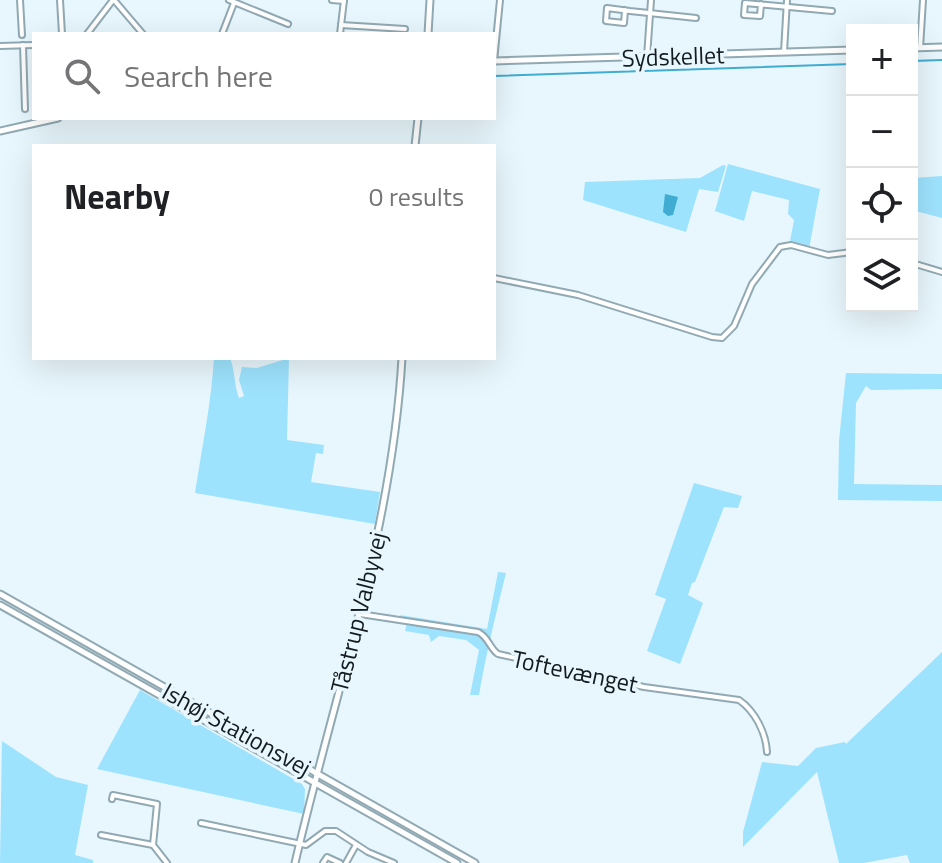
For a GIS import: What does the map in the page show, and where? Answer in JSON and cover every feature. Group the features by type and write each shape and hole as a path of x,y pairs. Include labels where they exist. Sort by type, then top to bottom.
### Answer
{"main road":[{"path":"428,32 430,0"},
{"path":"920,48 942,47"},
{"name":"Sydskellet","path":"496,61 846,50"},
{"path":"0,131 49,120"},
{"path":"415,144 418,120"},
{"name":"Tåstrup Valbyvej","path":"295,863 316,773 360,614 392,455 402,360"},
{"name":"Ishøj Stationsvej","path":"0,594 475,863"},
{"name":"Ishøj Stationsvej","path":"0,605 457,863"}],"street":[{"path":"20,0 22,35"},
{"path":"60,0 62,32"},
{"path":"89,32 114,0 142,32"},
{"path":"332,0 344,0 340,32"},
{"path":"496,41 500,0"},
{"path":"647,57 651,0"},
{"path":"784,52 787,0"},
{"path":"920,48 923,0"},
{"path":"223,32 233,1 288,24"},
{"path":"761,4 760,16 744,15 745,3 761,4 832,11"},
{"path":"625,10 624,23 606,21 607,8 625,10 650,13 696,18"},
{"path":"341,25 405,29"},
{"path":"23,45 25,109"},
{"path":"0,46 32,45"},
{"path":"496,278 578,295 722,338 734,326 752,284 780,247 791,245 828,255 846,253"},
{"path":"918,265 942,272"},
{"name":"Toftevænget","path":"360,614 478,632 498,654 599,678 739,700 764,732 767,752"},
{"path":"112,799 113,795 157,804 153,845"},
{"path":"201,823 310,845 321,834 331,830 394,863"},
{"path":"101,835 153,845 167,863"},
{"path":"346,863 356,845"},
{"path":"323,863 327,857 340,863"}],"shaded area":[{"path":"728,164 820,189 809,249 790,241 794,220 788,214 789,200 752,191 744,221 715,211"},
{"path":"726,166 718,192 699,189 686,232 583,200 585,182 700,178"},
{"path":"942,176 942,218 918,212 918,178"},
{"path":"665,194 678,197 673,215 663,212"},
{"path":"214,360 231,360 239,398 244,396 239,380 242,367 257,368 289,360 287,440 324,445 323,454 316,453 311,482 380,492 375,524 195,493"},
{"path":"846,373 942,374 942,389 871,390 866,386 856,403 854,484 942,485 942,501 838,500 839,440"},
{"path":"694,483 742,496 738,508 724,507 692,583 688,595 703,603 680,664 647,651 666,599 655,595"},
{"path":"498,572 506,573 479,695 470,695 479,650 466,640 439,636 431,642 429,635 405,631 407,623 400,615 487,629"},
{"path":"942,652 942,863 910,863 907,855 864,863 839,863 817,772 743,847 743,832 762,762 798,766 816,748 846,744"},
{"path":"140,690 302,784 305,789 304,814 97,769"},
{"path":"2,741 56,777 88,785 75,855 93,860 93,863 0,863"}],"waterway":[{"path":"918,61 942,60"},
{"path":"496,76 846,64"}]}
